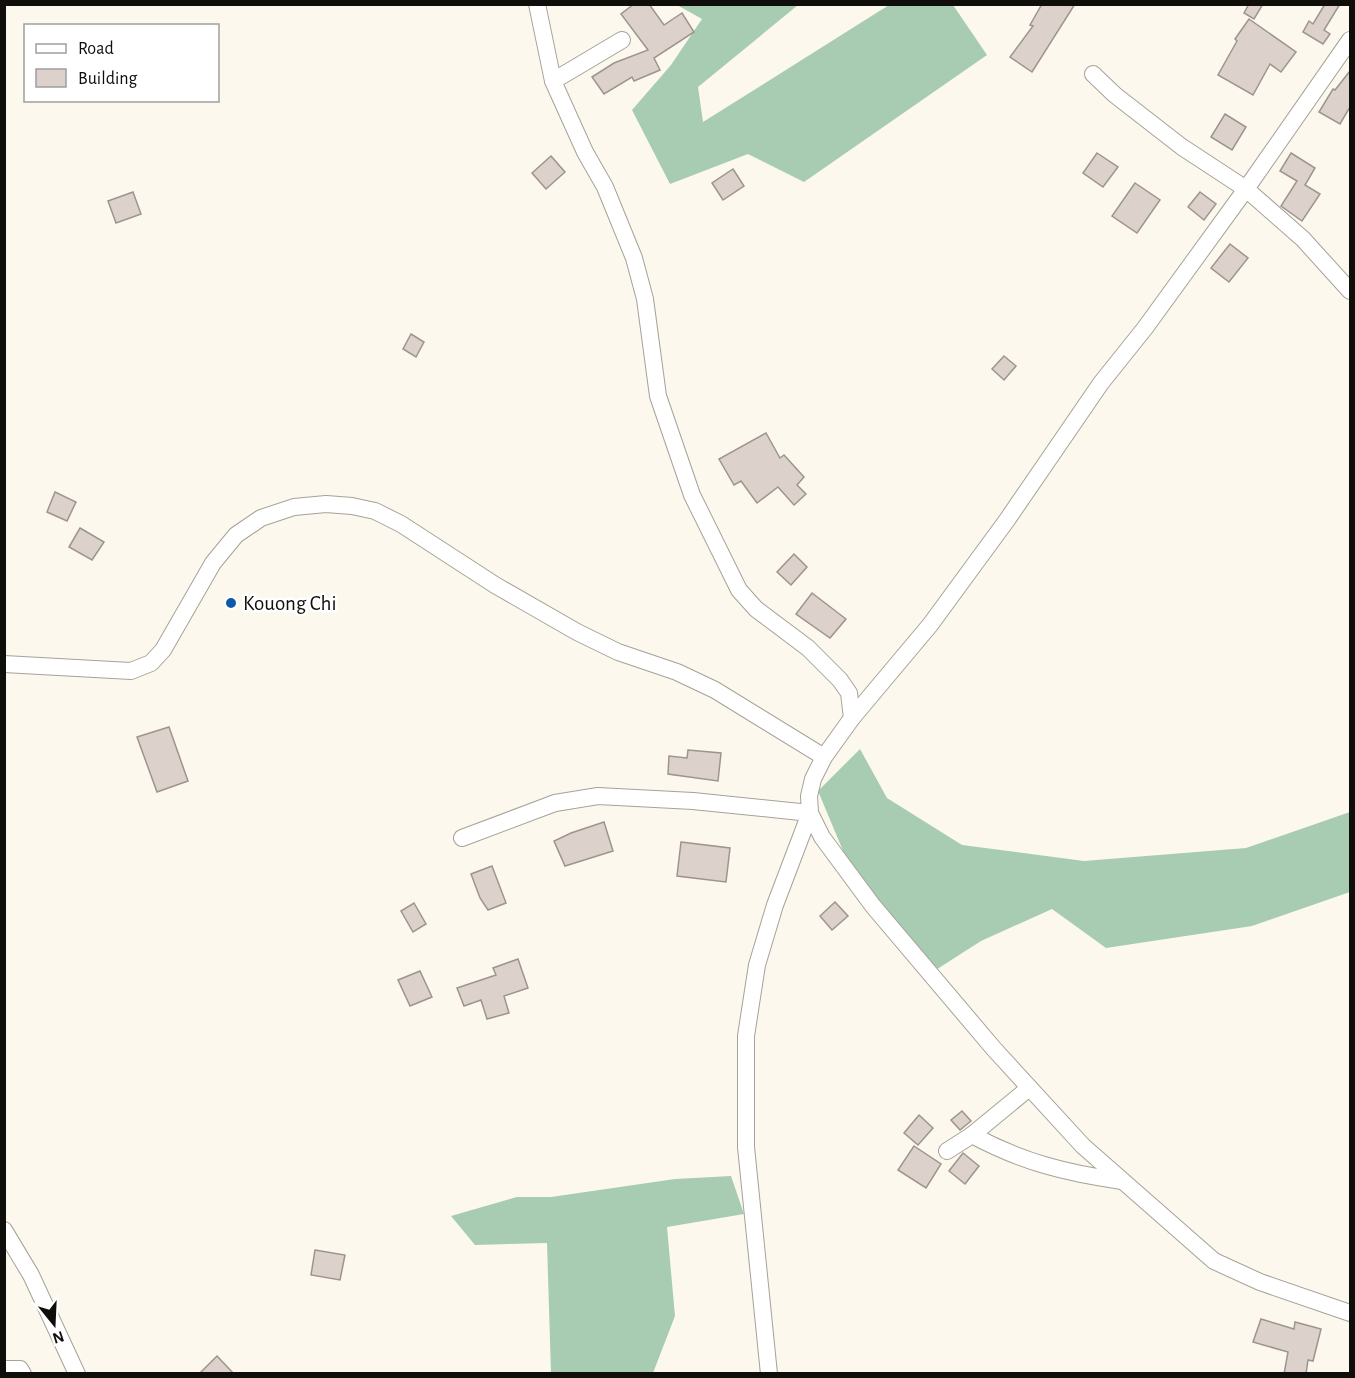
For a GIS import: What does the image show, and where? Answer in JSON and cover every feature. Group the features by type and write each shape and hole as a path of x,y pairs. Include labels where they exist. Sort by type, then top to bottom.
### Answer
{"street":[{"path":"537,4 553,81 580,142 605,187 634,258 645,299 658,396 678,459 707,529 739,590 756,609 808,648 840,680 849,693 852,718"},
{"path":"553,81 622,40"},
{"path":"1350,40 1246,189 1145,328 1101,383 1007,520 930,625 852,718 825,757 813,779 809,796 810,813 822,837 873,906 1029,1088 1083,1146 1214,1261 1260,1282 1350,1313"},
{"path":"1093,74 1174,141 1246,189 1302,239 1350,291"},
{"path":"4,664 131,671 151,663 163,650 213,562 236,535 261,518 294,507 326,504 352,506 375,511 400,524 536,610 598,642 618,652 677,672 715,690 825,757"},
{"path":"462,838 555,803 598,796 693,801 810,813"},
{"path":"769,1374 746,1147 746,1035 757,965 775,905 810,813"},
{"path":"947,1151 972,1135 1029,1088"},
{"path":"972,1135 1010,1155 1037,1165 1123,1181"},
{"path":"4,1230 31,1275 77,1374"},
{"path":"4,1369 20,1369 23,1374"}],"green space":[{"path":"677,5 798,5 698,87 703,122 889,5 953,5 987,55 804,182 748,154 670,184 632,110 671,65 702,19"},
{"path":"860,749 887,798 962,845 1084,861 1246,848 1350,812 1350,892 1252,926 1106,948 1052,909 981,941 931,973 854,877 818,791"},
{"path":"731,1176 744,1214 667,1227 675,1316 653,1373 551,1373 547,1243 475,1245 451,1216 517,1197 551,1197 675,1179"}],"building":[{"path":"634,4 649,4 664,25 682,13 694,32 654,58 660,70 634,81 632,77 604,94 592,77 614,63 648,50 621,14"},
{"path":"1042,4 1075,4 1032,72 1010,57 1033,26 1030,25"},
{"path":"1249,4 1263,4 1254,19 1244,13"},
{"path":"1325,4 1340,4 1324,30 1330,34 1323,44 1303,32 1309,21 1313,24"},
{"path":"1249,19 1296,52 1281,72 1270,64 1253,95 1218,75 1237,41 1235,39"},
{"path":"1350,71 1350,107 1340,124 1319,112 1333,89 1335,90"},
{"path":"1225,114 1246,127 1232,150 1211,137"},
{"path":"1097,153 1118,167 1103,187 1083,173"},
{"path":"1291,153 1315,168 1305,185 1320,194 1302,221 1281,206 1297,181 1280,171"},
{"path":"551,156 565,172 546,189 532,173"},
{"path":"733,169 744,186 723,200 712,183"},
{"path":"1135,183 1160,200 1137,233 1112,216"},
{"path":"133,192 141,214 116,223 108,201"},
{"path":"1200,192 1216,204 1204,220 1188,207"},
{"path":"1230,244 1248,258 1229,282 1211,268"},
{"path":"411,334 424,342 416,357 403,349"},
{"path":"1004,356 1016,366 1004,380 992,369"},
{"path":"766,433 780,458 784,455 804,477 797,485 806,494 794,505 778,487 757,503 741,481 734,485 719,459"},
{"path":"55,492 76,502 67,521 47,512"},
{"path":"80,528 104,542 92,560 69,547"},
{"path":"794,554 807,567 791,585 777,572"},
{"path":"812,593 846,619 830,638 796,614"},
{"path":"169,727 188,781 157,792 137,737"},
{"path":"688,750 721,753 718,781 668,774 669,756 687,758"},
{"path":"604,822 613,851 565,866 554,841"},
{"path":"681,842 730,848 726,882 677,876"},
{"path":"492,866 506,903 488,910 480,898 471,874"},
{"path":"835,902 848,916 832,930 820,916"},
{"path":"414,903 426,924 413,932 401,911"},
{"path":"518,959 528,988 504,996 509,1013 487,1019 481,1000 464,1006 457,988 496,975 493,968"},
{"path":"420,971 432,997 410,1006 398,980"},
{"path":"962,1111 971,1121 960,1130 951,1120"},
{"path":"919,1115 933,1128 918,1145 904,1133"},
{"path":"914,1146 941,1164 926,1188 898,1170"},
{"path":"963,1153 979,1166 965,1184 949,1171"},
{"path":"315,1250 345,1255 340,1280 311,1275"},
{"path":"1261,1319 1294,1329 1295,1322 1321,1329 1313,1361 1308,1360 1306,1374 1284,1374 1288,1352 1253,1342"},
{"path":"217,1356 234,1374 199,1374"}],"place":[{"name":"Kouong Chi","path":"231,603"}]}
